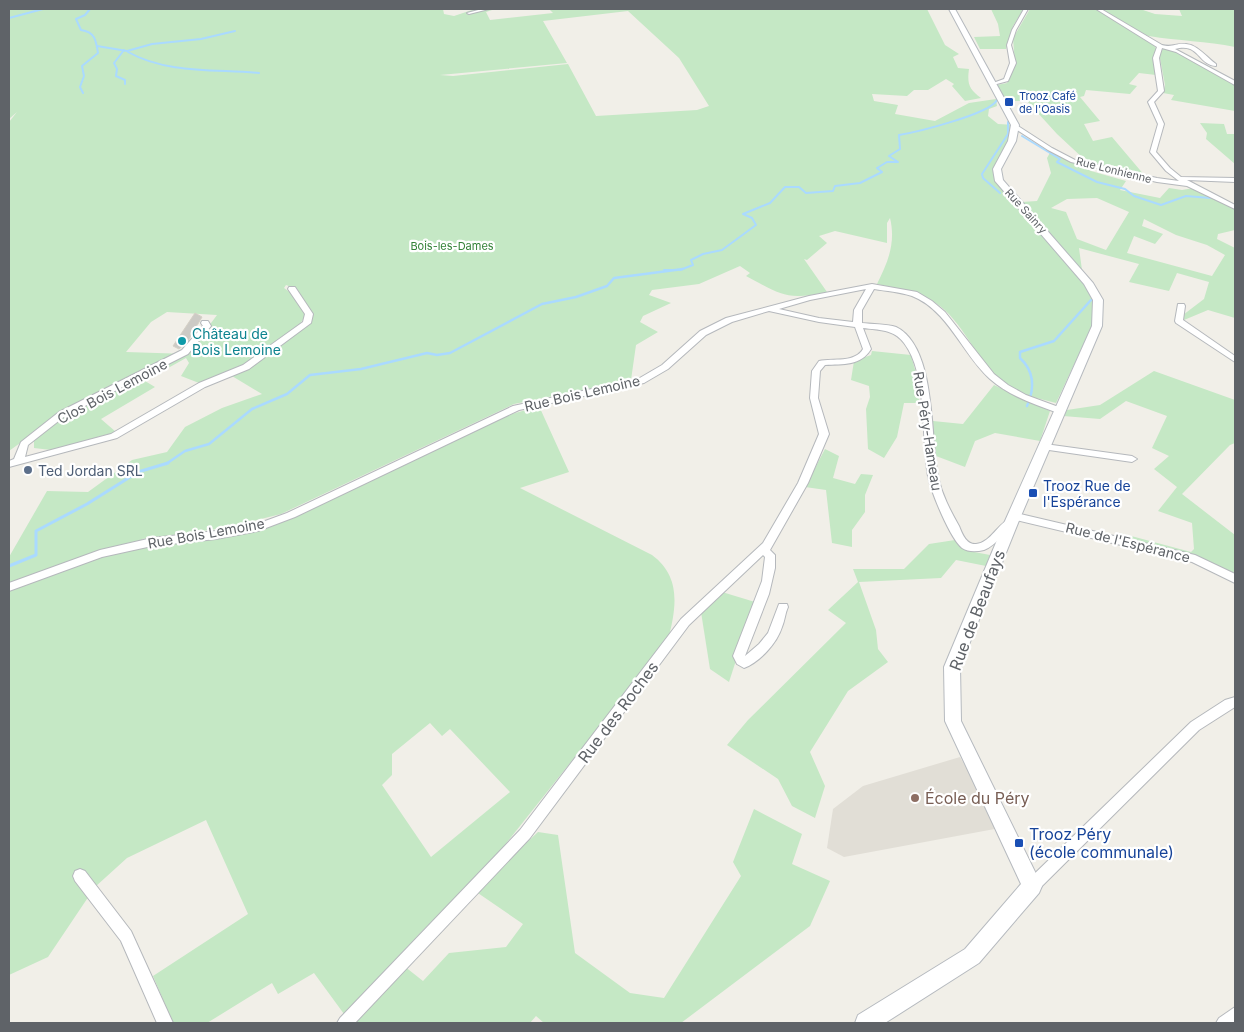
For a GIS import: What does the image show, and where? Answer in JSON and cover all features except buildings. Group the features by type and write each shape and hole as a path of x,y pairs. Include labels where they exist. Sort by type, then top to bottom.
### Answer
{"street":[{"path":"469,13 487,9"},
{"path":"952,9 995,84 1016,127"},
{"path":"995,84 1006,80 1013,63 1009,45 1014,30 1026,9"},
{"path":"1098,9 1160,46 1171,48 1235,83"},
{"name":"Rue Lonhienne","path":"1160,46 1156,58 1161,91 1151,102 1161,128 1153,152 1162,165 1203,193 1235,207"},
{"path":"1171,48 1177,46 1195,48 1208,62 1235,76"},
{"name":"Rue Lonhienne","path":"1016,127 1050,150 1074,161 1157,180 1190,184"},
{"name":"Rue Sainry","path":"1016,127 1012,141 997,169 1000,181 1070,260 1088,283 1098,300 1097,326 1061,411"},
{"path":"1182,178 1235,180"},
{"path":"857,324 857,310 872,286"},
{"name":"Rue Bois Lemoine","path":"9,587 100,554 152,542 216,534 266,524 291,515 516,408 641,381 664,367 695,339 711,328 729,320 809,298 872,286 914,294 929,303 942,314 991,376 1005,387 1023,397 1061,411"},
{"path":"9,464 114,436 202,385 246,367 307,323 309,314 292,289"},
{"path":"1181,306 1179,321 1235,360"},
{"name":"Rue Péry-Hameau","path":"769,309 788,315 857,324 898,332 904,335 914,352 925,390 936,492 960,540 968,547 976,549 985,546 1003,526 1014,518"},
{"name":"Clos Bois Lemoine","path":"19,460 24,444 62,414 126,384 185,352 207,326 205,323"},
{"name":"Rue des Roches","path":"346,1023 525,834 685,622 767,546 803,482 824,434 814,398 816,371 822,363 854,360 863,356 867,349 857,324"},
{"name":"Rue de Beaufays","path":"1032,886 953,721 950,700 952,666 1061,411"},
{"path":"1045,447 1132,459"},
{"name":"Rue de l'Espérance","path":"1014,518 1195,559 1235,579"},
{"path":"762,550 770,555 769,573 738,656 741,661 744,662 752,657 767,641 777,627 782,607"},
{"path":"866,1023 972,956 1032,886 1195,726 1235,702"},
{"path":"80,876 126,936 165,1023"},
{"path":"1224,1023 1235,1015"}],"shaded area":[{"name":"École du Péry","path":"960,757 1000,828 844,857 827,848 833,809 863,786"}],"green space":[{"name":"Bois-les-Dames","path":"9,9 443,9 444,14 454,16 475,9 495,9 486,12 490,20 553,13 549,9 927,9 945,45 959,54 953,57 958,68 969,69 968,79 970,86 981,98 965,101 952,86 954,84 946,79 928,90 914,90 907,96 872,94 874,101 898,105 895,114 935,121 969,103 996,99 997,106 989,109 988,116 998,124 1015,125 997,169 999,181 1074,267 1095,301 1093,324 1056,403 1009,388 996,378 958,324 940,306 917,293 877,284 890,252 892,227 890,218 887,223 887,243 835,231 819,236 827,243 807,260 804,259 827,292 793,296 777,292 746,276 750,273 740,266 699,284 652,290 649,295 671,303 643,316 640,322 658,332 636,345 631,380 514,404 281,514 224,528 142,539 143,548 257,530 502,417 539,406 569,472 520,488 652,555 668,573 674,594 673,617 668,640 488,866 425,928 344,1014 314,973 278,994 272,983 207,1023 173,1023 153,976 248,914 206,820 127,858 95,887 48,957 9,975 9,557 47,491 88,492 132,460 167,452 185,427 222,408 262,394 232,376 312,322 297,289 286,285 284,288 294,295 306,315 298,327 241,367 199,383 181,376 189,363 186,358 145,381 155,387 101,419 116,432 51,450 34,448 34,433 9,451 9,122 17,112 9,119","holes":["628,11 679,58 709,106 697,110 596,116 568,64 453,76 440,75 567,63 543,21","167,312 217,315 188,354 126,352 151,322","430,723 442,736 450,729 510,792 431,857 382,785 392,775 392,754"]},
{"path":"991,9 1024,9 1013,26 1006,49 980,49 974,37 1000,36 998,24"},
{"path":"1030,9 1140,9 1155,14 1182,16 1179,9 1235,9 1235,47 1144,35 1104,12 1100,12 1151,42 1156,48 1154,57 1156,75 1139,73 1129,84 1137,86 1130,94 1086,90 1084,96 1080,97 1100,121 1084,124 1093,141 1112,137 1145,176 1086,161 1057,134 1027,101 1006,101 997,85 1007,83 1015,64 1013,38"},
{"path":"1164,48 1176,51 1235,84 1235,111 1171,100 1174,95 1163,93 1165,85 1159,53"},
{"path":"1200,123 1224,124 1227,134 1235,134 1235,164 1206,139 1207,133"},
{"path":"1051,151 1091,171 1126,181 1120,190 1160,198 1169,188 1182,190 1194,188 1235,209 1235,230 1218,234 1217,239 1235,248 1235,318 1208,310 1184,320 1183,315 1204,299 1209,282 1177,273 1169,291 1129,282 1139,264 1079,248 1082,270 1022,202 1037,201 1051,173 1047,158","holes":["1097,198 1129,212 1106,250 1077,239 1066,212 1051,208 1067,199","1144,219 1176,235 1207,245 1225,255 1212,276 1127,253 1134,236 1155,244 1163,234 1142,226"]},
{"path":"872,351 911,355 920,388 919,403 904,403 897,437 884,458 868,449 866,409 870,397 869,386 851,380 854,361 871,355"},
{"path":"1154,371 1235,400 1235,443 1230,445 1182,494 1235,535 1235,573 1120,537 1120,533 1191,552 1194,549 1192,523 1158,511 1177,487 1154,469 1169,456 1152,448 1167,416 1126,401 1100,419 1063,416 1067,410 1100,405"},
{"path":"994,385 1050,411 1040,441 995,433 975,441 965,467 936,456 933,421 963,424"},
{"path":"825,449 839,456 833,478 855,484 861,474 873,475 865,495 865,512 852,530 852,547 832,543 826,490 805,487"},
{"path":"955,540 969,551 990,555 986,566 956,560 941,578 859,582 876,630 878,649 888,662 848,691 810,752 825,786 815,818 792,806 778,779 727,745 748,720 846,623 828,610 858,582 853,569 904,569 929,544"},
{"path":"722,592 755,602 729,682 710,669 701,612"},
{"path":"754,809 802,834 792,864 830,881 810,926 681,1023 544,1023 536,1016 530,1023 354,1023 404,966 423,981 449,953 506,947 523,924 475,891 538,832 558,835 575,953 630,993 664,998 741,876 733,862"}],"waterway":[{"path":"9,18 43,9"},
{"path":"83,93 80,87 84,76 82,66 98,53 94,37 81,30 76,19 85,15 90,9"},
{"path":"124,50 152,44 201,39 235,31"},
{"path":"97,46 124,50"},
{"path":"124,50 114,63 117,69 116,76 125,80 125,84"},
{"path":"128,52 143,59 175,67 259,73"},
{"path":"682,269 693,265 691,260 703,254 722,250 756,225 752,218 743,214 770,203 785,187 799,187 806,193 833,191 835,186 860,183 882,172 877,168 887,162 898,162 889,156 900,149 899,135 968,116 992,105 997,100"},
{"path":"1000,193 983,178 982,174 1008,134 1008,122"},
{"path":"1022,136 1060,159 1057,162 1097,182 1125,189 1134,196 1161,205 1186,196 1210,198"},
{"path":"167,463 185,451 209,444 252,409 287,394 310,375 361,369 427,353 437,355 450,353 542,304 576,297 607,286 614,278 682,269"},
{"path":"664,270 673,270"},
{"path":"1027,406 1032,381 1029,369 1020,358 1020,352 1054,341 1091,300"},
{"path":"9,566 36,555 36,531 87,504 138,472 167,463"}],"place":[{"name":"Trooz Café de l'Oasis","path":"1009,102"},
{"name":"Château de Bois Lemoine","path":"182,341"},
{"name":"Ted Jordan SRL","path":"28,470"},
{"name":"Trooz Rue de l'Espérance","path":"1033,493"},
{"name":"École du Péry","path":"915,798"},
{"name":"Trooz Péry (école communale)","path":"1019,843"}]}
